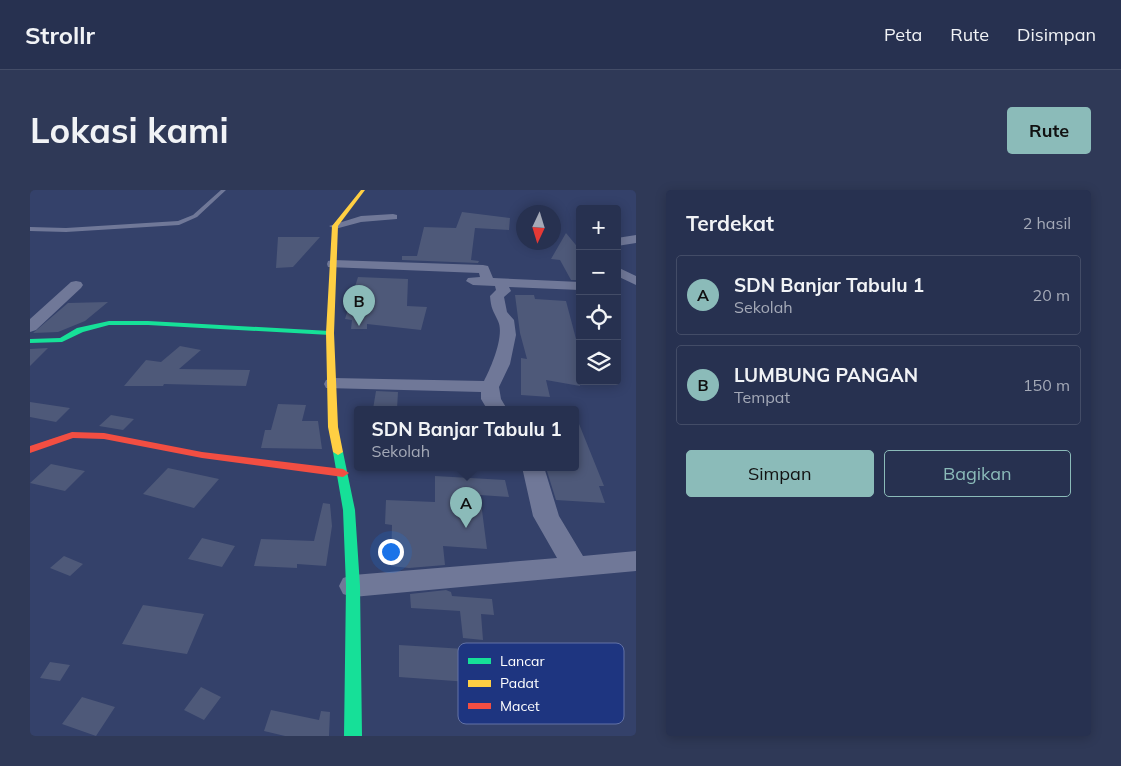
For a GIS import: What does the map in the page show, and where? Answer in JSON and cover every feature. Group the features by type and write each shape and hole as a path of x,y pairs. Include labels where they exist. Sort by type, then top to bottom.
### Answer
{"street":[{"path":"353,736 353,586 350,510 333,427 330,333 335,226 363,190"},
{"path":"335,226 361,219 393,217"},
{"path":"621,241 636,239"},
{"path":"333,264 425,266 426,275 428,276 493,283 576,286"},
{"path":"621,273 636,281"},
{"path":"493,283 504,292 497,296 498,308 506,322 505,356 497,378 490,387 496,406"},
{"path":"30,327 76,285"},
{"path":"621,287 636,287"},
{"path":"30,341 62,340 80,330 109,323 330,333"},
{"path":"333,384 490,387"},
{"path":"30,450 72,435 104,436 202,455 343,474"},
{"path":"534,471 546,516 575,566"},
{"path":"353,586 636,561"}],"lane":[{"path":"30,229 76,229 179,223 195,216 224,190"}],"building":[{"path":"462,212 510,218 509,230 475,228 471,260 479,261 478,263 402,260 402,256 417,256 424,227 456,228"},
{"path":"566,233 576,245 576,280 571,280 560,260 551,259 556,250 561,250 561,242"},
{"path":"278,237 320,237 293,267 276,268"},
{"path":"358,277 408,279 407,306 427,307 421,330 367,324 367,329 351,329 352,320 345,319"},
{"path":"515,295 534,295 535,299 566,301 576,339 576,385 580,386 546,380 550,397 521,395 521,358 527,359 520,333"},
{"path":"108,302 85,321 58,332 33,333 68,303"},
{"path":"180,346 201,350 179,369 250,370 246,386 164,384 163,386 124,386 146,360 161,362"},
{"path":"48,348 30,366 30,349"},
{"path":"376,391 398,392 397,406 374,406"},
{"path":"30,402 70,408 56,422 30,417"},
{"path":"278,404 306,405 302,421 318,421 322,449 261,448 265,430 271,430"},
{"path":"111,415 134,419 123,430 99,426"},
{"path":"579,424 604,486 599,486 605,503 556,500 547,471 579,471"},
{"path":"51,464 85,471 65,491 30,483"},
{"path":"168,468 219,479 194,508 143,494"},
{"path":"435,476 505,480 509,497 480,495 487,549 443,546 445,565 409,568 391,566 392,525 385,524 386,500 435,502"},
{"path":"323,503 330,504 332,526 326,566 297,564 297,568 254,566 261,539 314,541"},
{"path":"202,538 235,546 222,567 188,559"},
{"path":"64,556 83,564 70,576 50,568"},
{"path":"446,590 451,592 452,596 492,599 494,615 481,614 483,640 463,638 460,611 411,608 410,594"},
{"path":"143,605 204,614 187,654 122,644"},
{"path":"399,645 458,649 458,681 399,677"},
{"path":"50,662 70,665 60,681 40,678"},
{"path":"201,687 221,697 204,720 184,710"},
{"path":"82,697 115,707 96,736 62,724"},
{"path":"271,710 319,720 321,711 330,712 329,736 285,736 264,731"}],"traffic: fast":[{"path":"30,341 62,340 80,330 109,323 148,323 330,333"},
{"path":"338,452 349,510 353,586 353,736"}],"traffic: slow":[{"path":"338,452 333,427 330,333 335,226 363,190"}],"traffic: jam":[{"path":"30,450 72,435 104,436 202,455 343,473"}],"place":[{"name":"LUMBUNG PANGAN","path":"359,326"},
{"name":"SDN Banjar Tabulu 1","path":"466,528"}]}
